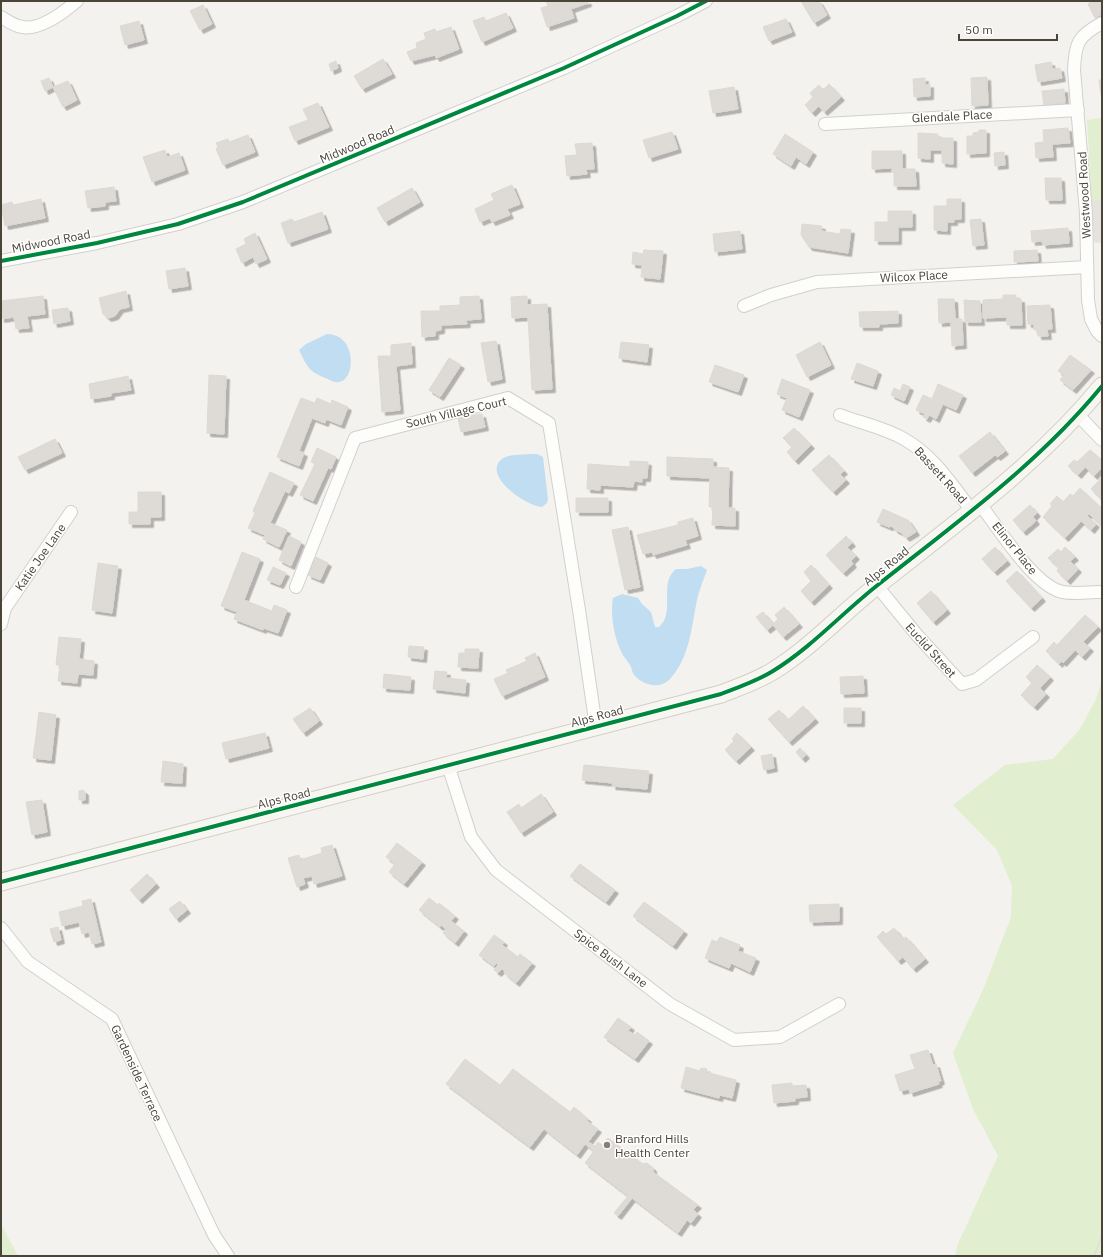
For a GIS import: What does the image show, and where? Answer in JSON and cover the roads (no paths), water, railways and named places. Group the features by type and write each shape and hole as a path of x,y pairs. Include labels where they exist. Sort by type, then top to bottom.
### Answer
{"street":[{"path":"1,17 19,27 35,26 53,18 77,1"},
{"name":"Midwood Road","path":"1,261 97,243 178,224 243,202 571,65 706,1"},
{"name":"Westwood Road","path":"1102,23 1083,36 1075,50 1074,70 1086,214 1088,300 1091,319 1097,331 1102,336"},
{"name":"Glendale Place","path":"825,124 1078,110"},
{"name":"Wilcox Place","path":"744,306 771,295 817,282 1087,267"},
{"name":"Alps Road","path":"1,882 721,694 754,681 790,659 877,586 976,508 1033,460 1078,416 1102,386"},
{"name":"South Village Court","path":"296,587 355,438 508,398 549,423 596,727"},
{"name":"Bassett Road","path":"840,416 903,438 915,446 976,508"},
{"path":"1078,416 1102,440"},
{"name":"Elinor Place","path":"976,508 1032,571 1049,586 1059,591 1070,593 1099,592"},
{"name":"Katie Joe Lane","path":"1,624 5,608 71,512"},
{"name":"Euclid Street","path":"877,586 962,684 976,680 1033,637"},
{"name":"Spice Bush Lane","path":"448,765 471,837 496,870 670,1004 734,1040 780,1037 839,1004"},
{"name":"Gardenside Terrace","path":"1,928 28,962 112,1019 214,1235 228,1256"}],"water":[{"path":"327,334 337,336 344,341 351,357 349,374 345,379 339,382 332,381 310,369 299,350 306,344"},
{"path":"537,454 543,457 548,499 547,503 542,507 535,506 517,496 501,481 497,473 497,466 505,457 511,455"},
{"path":"701,566 707,570 698,596 691,634 681,662 670,679 666,682 656,685 647,684 634,675 631,666 618,644 612,617 613,598 622,594 638,598 651,612 655,627 659,627 664,621 666,614 668,582 671,575 676,569 687,569"}],"tram line":[{"path":"1094,1256 1102,1236"}],"place":[{"name":"Branford Hills Health Center","path":"607,1145"}]}
